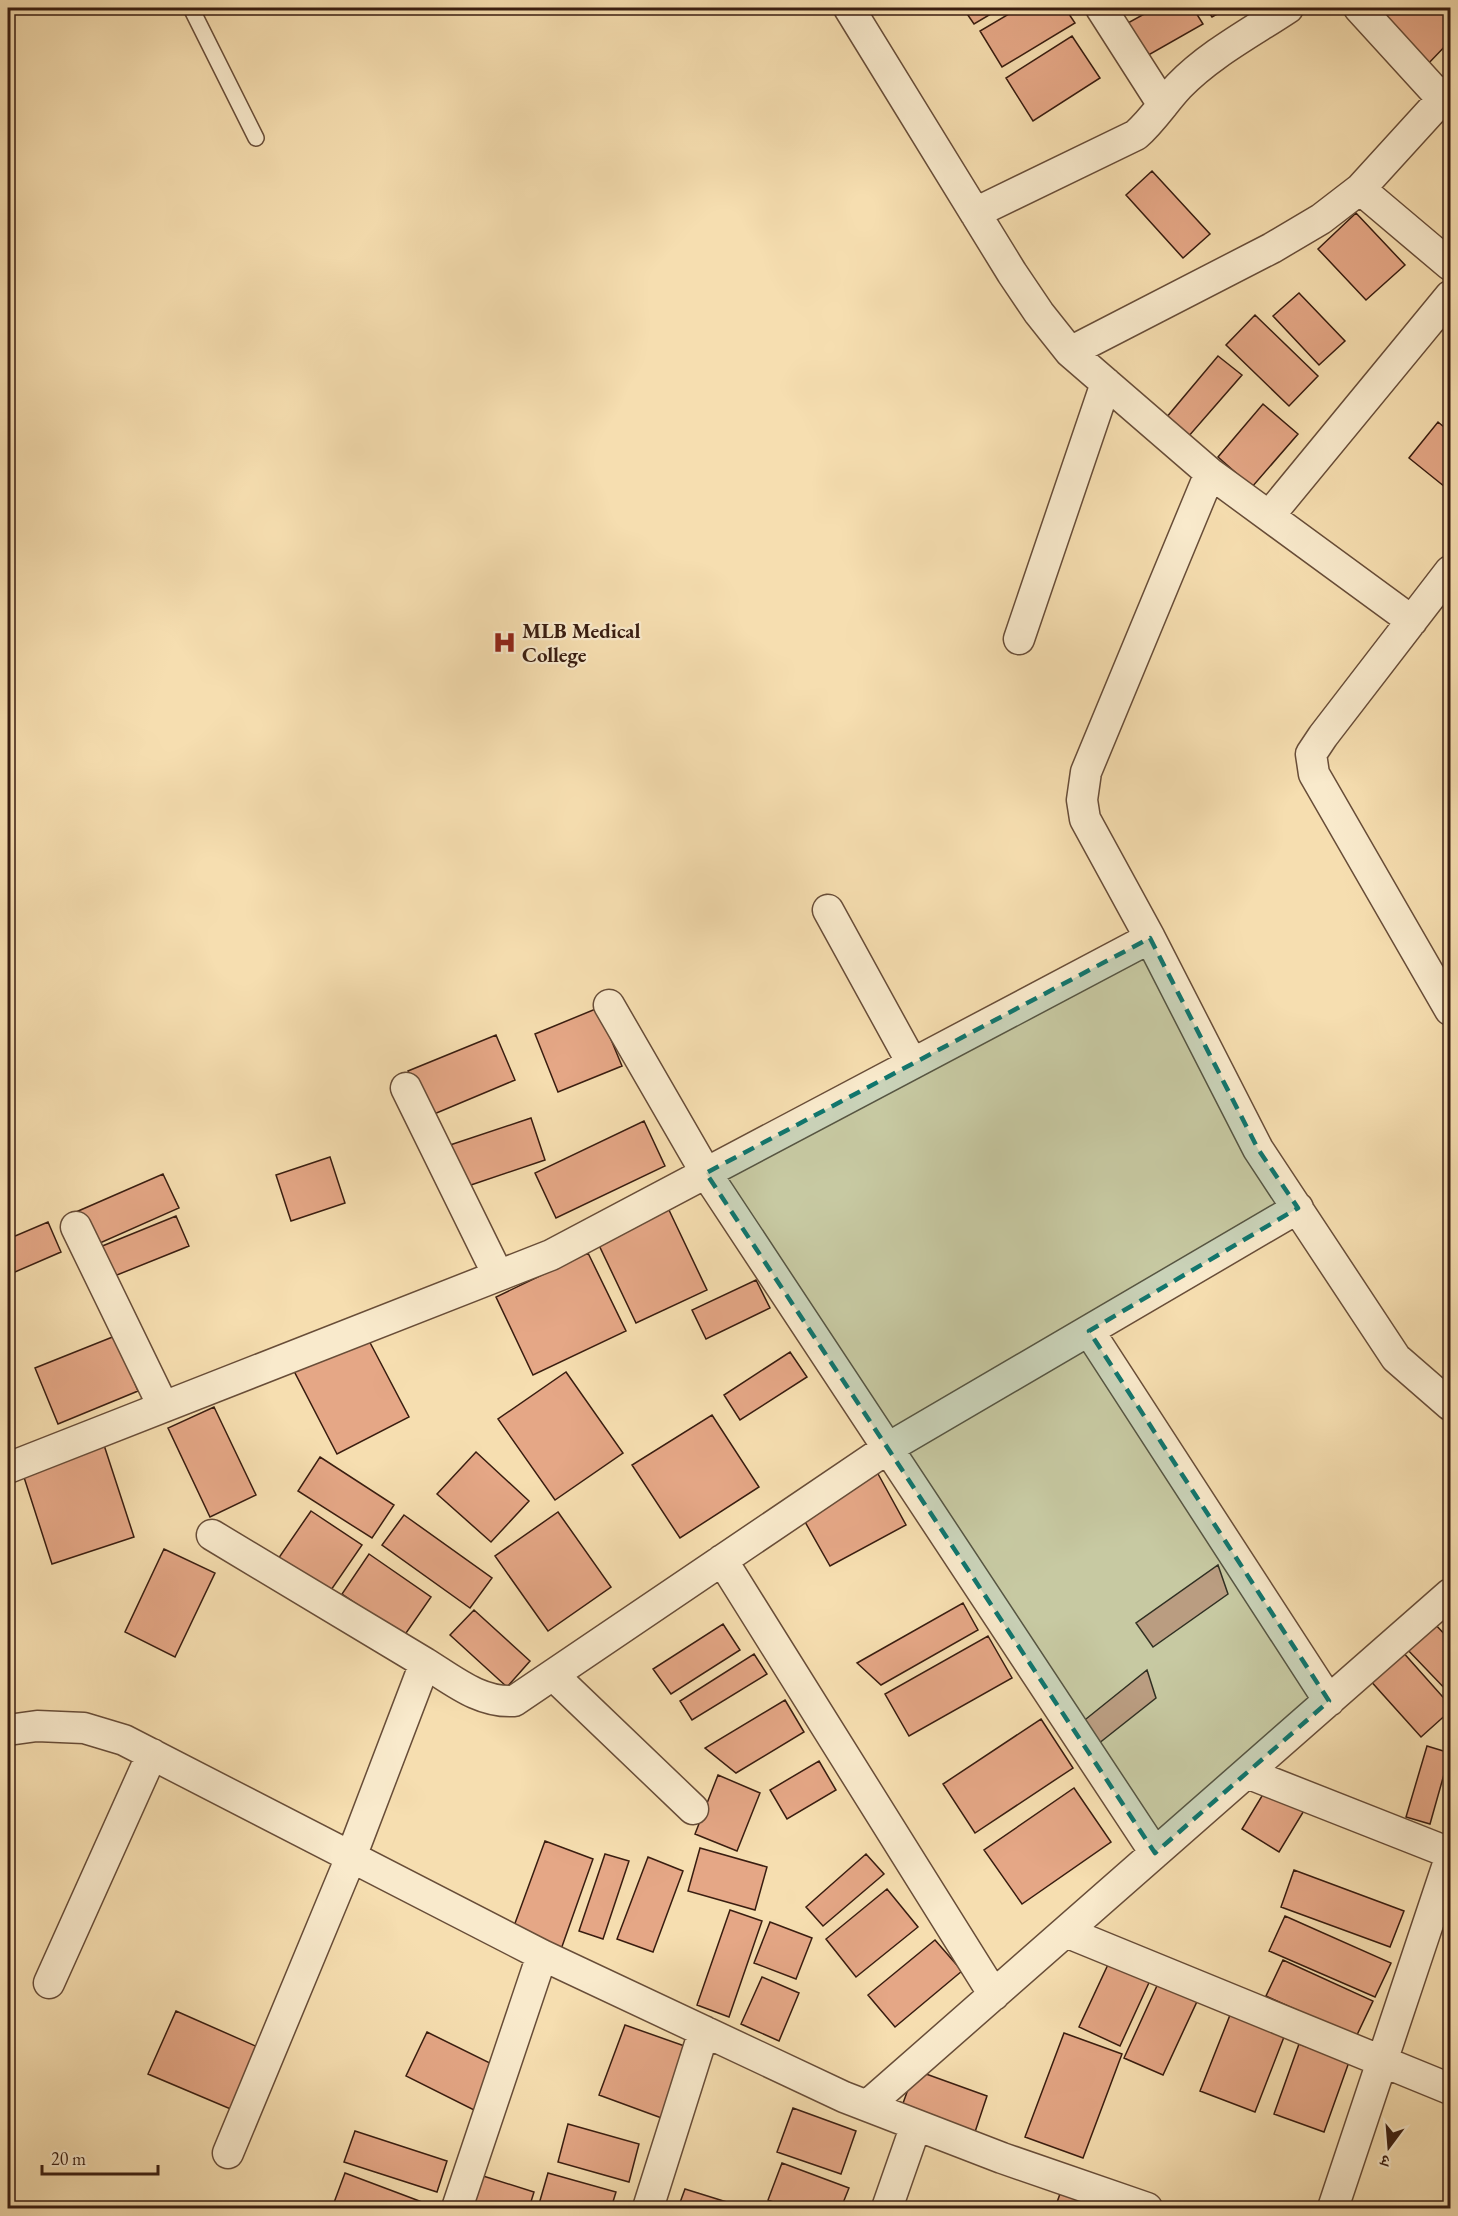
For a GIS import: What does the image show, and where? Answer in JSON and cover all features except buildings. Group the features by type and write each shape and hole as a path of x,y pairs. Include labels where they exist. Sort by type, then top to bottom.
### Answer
{"street":[{"path":"849,8 1039,314 1070,352 1210,473 1412,621"},
{"path":"1101,8 1163,105"},
{"path":"975,213 1136,135 1150,123 1178,87 1197,69 1288,8"},
{"path":"1070,352 1272,248 1321,219 1360,189 1446,95 1359,8"},
{"path":"1360,189 1450,265"},
{"path":"1269,516 1450,296"},
{"path":"1018,639 1106,383"},
{"path":"1210,473 1086,772 1082,800 1085,819 1150,938 1258,1149 1396,1358 1450,1405"},
{"path":"1450,571 1311,754 1314,774 1450,1010"},
{"path":"828,910 912,1063"},
{"path":"8,1468 551,1255 1150,938"},
{"path":"609,1005 706,1173 1155,1853"},
{"path":"406,1088 498,1275"},
{"path":"212,1535 476,1694 497,1702 514,1701 888,1448 1298,1208"},
{"path":"76,1227 163,1406"},
{"path":"1089,1331 1329,1701"},
{"path":"722,1560 994,1995"},
{"path":"868,2106 1450,1594"},
{"path":"228,2153 351,1857 425,1664"},
{"path":"553,1675 693,1809"},
{"path":"8,1730 37,1726 84,1728 124,1740 542,1955 844,2097 1002,2158 1147,2208"},
{"path":"49,1983 152,1754"},
{"path":"1247,1773 1450,1853"},
{"path":"1333,2208 1450,1858"},
{"path":"1066,1932 1450,2089"},
{"path":"457,2208 542,1955"},
{"path":"648,2208 704,2031"},
{"path":"887,2208 916,2125"}],"lane":[{"path":"192,8 256,138"}],"highlighted area":[{"path":"1150,938 1258,1149 1298,1208 1089,1331 1329,1701 1155,1853 706,1173"}],"place":[{"name":"MLB Medical College","path":"504,643"}]}
